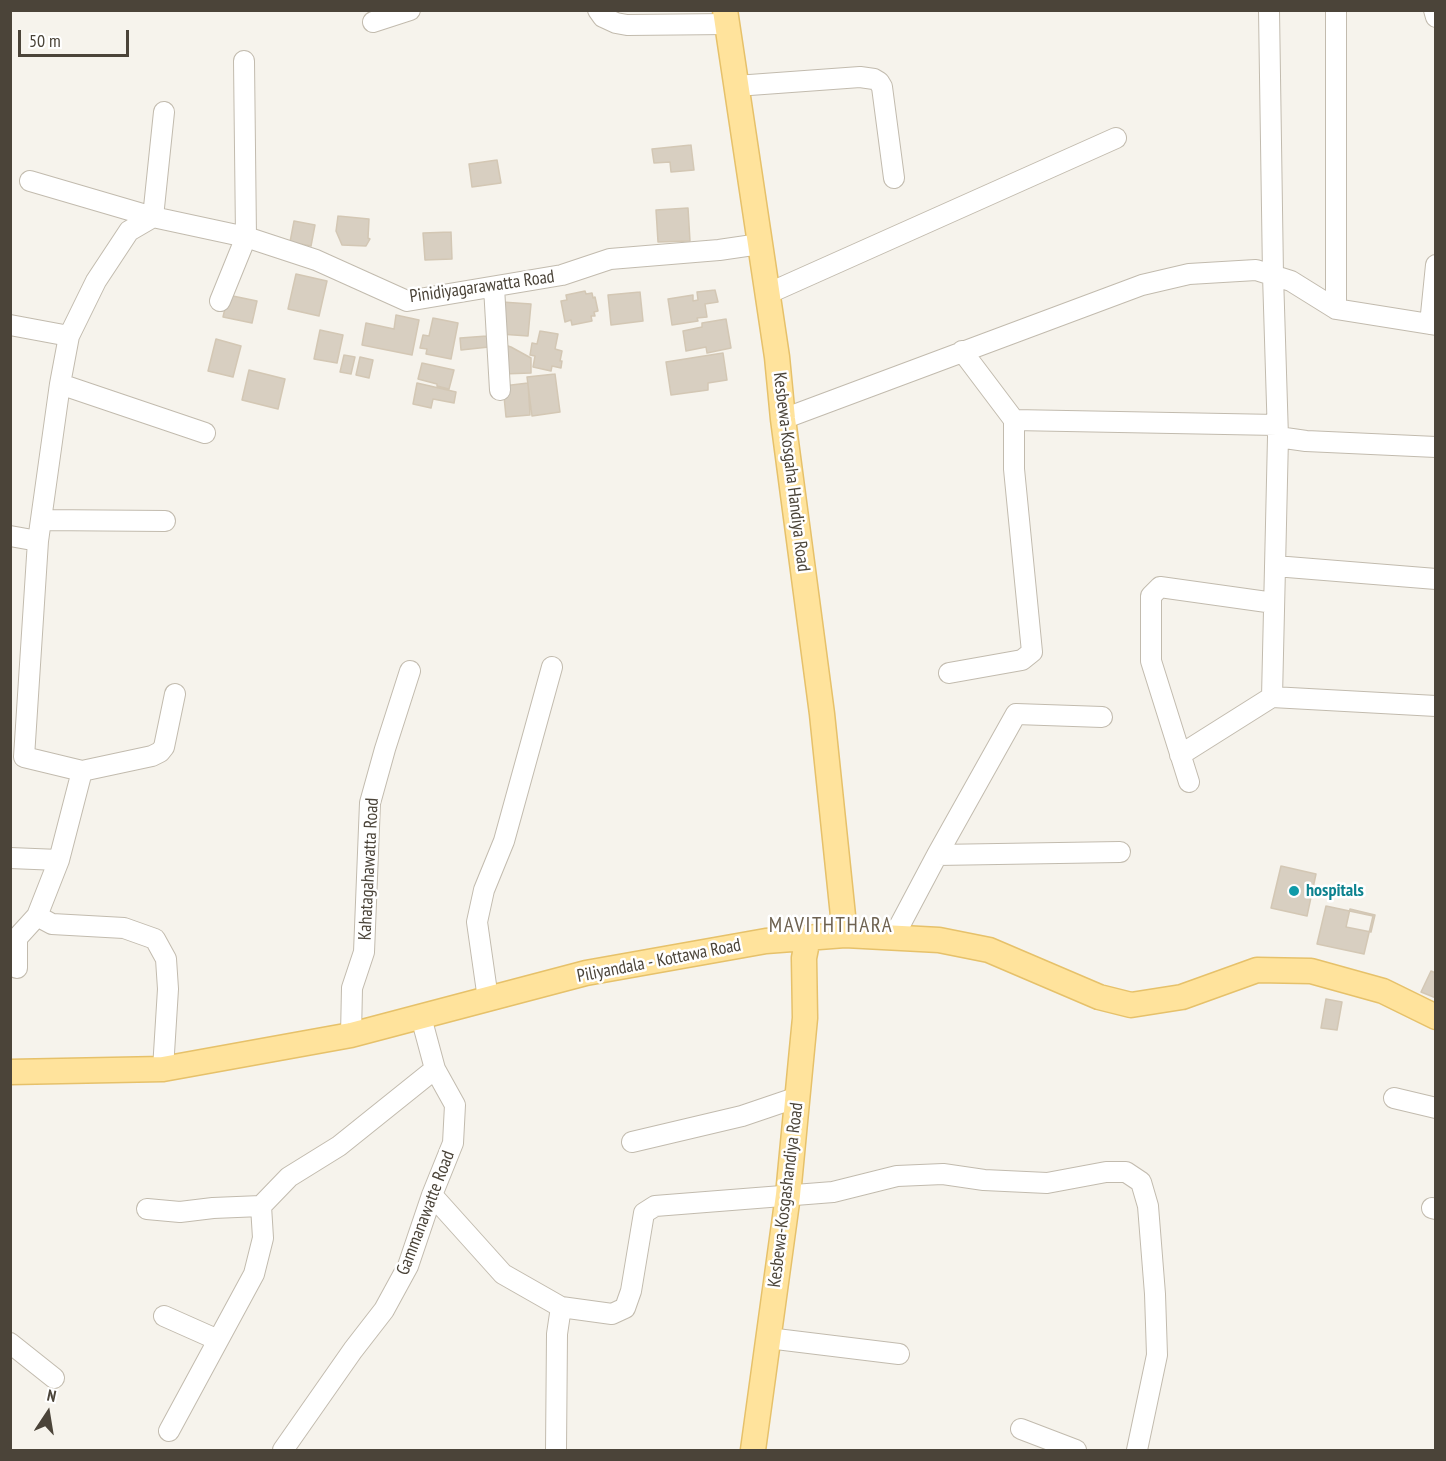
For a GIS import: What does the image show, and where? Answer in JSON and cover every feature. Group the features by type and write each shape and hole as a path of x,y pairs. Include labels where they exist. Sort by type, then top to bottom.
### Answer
{"main road":[{"name":"Kesbewa-Kosgaha Handiya Road","path":"726,17 777,357 783,419 822,714 845,934"},
{"name":"Piliyandala - Kottawa Road","path":"10,1072 163,1069 351,1035 586,973 766,941 845,934 939,940 989,950 1099,997 1131,1005 1182,998 1257,970 1311,971 1383,991 1436,1017"},
{"name":"Kesbewa-Kosgashandiya Road","path":"753,1450 788,1195 805,1018 804,958 808,938"}],"street":[{"path":"373,22 410,10"},
{"path":"598,10 603,17 627,25 726,17"},
{"path":"1269,10 1278,431 1272,697"},
{"path":"1336,10 1336,309"},
{"path":"1434,10 1436,17"},
{"path":"220,301 246,237 244,61"},
{"path":"736,86 860,77 874,79 882,87 894,178"},
{"path":"164,112 153,217 129,231 96,282 69,336 38,541 19,709 17,755 82,771 152,756 164,747 175,694"},
{"path":"767,294 1116,138"},
{"name":"Pinidiyagarawatta Road","path":"30,181 153,217 246,237 316,260 407,301 562,275 610,259 760,244"},
{"path":"783,419 1142,285 1189,274 1256,270 1292,281 1336,309 1433,324 1436,266"},
{"path":"494,287 500,390"},
{"path":"10,325 69,336"},
{"path":"949,674 1022,660 1032,652 1014,469 1014,420 962,351"},
{"path":"60,384 205,433"},
{"path":"1014,420 1278,431 1306,441 1436,447"},
{"path":"41,520 165,521"},
{"path":"10,536 38,541"},
{"path":"1275,566 1436,579"},
{"path":"1189,782 1150,662 1151,596 1160,587 1274,603"},
{"path":"489,999 477,922 484,890 504,841 552,667"},
{"name":"Kahatagahawatta Road","path":"351,1035 352,988 364,952 370,803 384,749 410,671"},
{"path":"1180,755 1272,697 1436,706"},
{"path":"893,938 1016,714 1102,717"},
{"path":"17,968 17,938 37,916 59,860 82,771"},
{"path":"937,855 1120,852"},
{"path":"10,858 59,860"},
{"path":"37,916 52,924 124,928 155,939 166,959 168,989 163,1069"},
{"name":"Gammanawatte Road","path":"283,1450 352,1350 384,1310 408,1266 432,1195 453,1143 454,1105 435,1069 421,1017"},
{"path":"147,1209 180,1212 261,1206 289,1177 339,1146 435,1069"},
{"path":"632,1142 742,1116 798,1097"},
{"path":"1394,1098 1436,1108"},
{"path":"432,1195 503,1274 561,1307 612,1314 625,1308 631,1291 644,1213 656,1206 833,1192 897,1176 943,1174 984,1180 1047,1183 1106,1172 1126,1172 1141,1182 1148,1206 1155,1294 1157,1354 1137,1450"},
{"path":"169,1431 254,1274 263,1238 261,1206"},
{"path":"556,1450 557,1334 561,1307"},
{"path":"164,1316 218,1340"},
{"path":"768,1338 899,1354"},
{"path":"10,1343 54,1378"},
{"path":"1021,1429 1077,1450"}],"building":[{"path":"691,145 694,170 671,172 670,162 654,163 652,149"},
{"path":"497,160 501,183 472,187 469,164"},
{"path":"688,208 690,241 658,242 656,210"},
{"path":"338,216 369,219 368,238 370,239 366,246 342,245 336,231"},
{"path":"294,221 315,225 311,246 290,242"},
{"path":"451,232 452,259 425,260 423,233"},
{"path":"296,274 327,281 319,316 288,309"},
{"path":"715,290 718,302 705,304 707,317 697,318 698,321 672,325 668,299 693,295 693,301 698,300 697,292"},
{"path":"585,291 586,294 592,293 593,298 595,297 598,311 594,312 595,316 591,316 592,321 572,325 571,320 565,322 561,301 567,300 566,295"},
{"path":"640,292 643,321 611,325 608,295"},
{"path":"228,295 257,301 252,323 223,317"},
{"path":"502,302 531,304 528,336 500,334"},
{"path":"396,315 419,320 412,355 362,345 366,323 394,329"},
{"path":"433,318 458,323 451,359 426,354 427,349 420,348 423,335 429,336"},
{"path":"726,319 731,348 707,353 706,347 686,351 683,331 702,327 702,323"},
{"path":"320,330 343,335 337,363 314,359"},
{"path":"540,331 558,334 555,349 562,351 561,368 552,366 551,371 533,367 535,356 530,355 532,343 537,344"},
{"path":"487,336 489,347 461,350 460,338"},
{"path":"216,339 241,346 233,377 208,371"},
{"path":"505,345 531,358 531,373 502,374"},
{"path":"723,353 727,380 708,383 708,390 671,395 666,362"},
{"path":"344,355 355,357 351,374 340,372"},
{"path":"360,357 373,360 369,378 356,375"},
{"path":"422,363 454,370 449,389 418,379"},
{"path":"249,370 285,379 278,409 242,400"},
{"path":"555,374 560,412 532,416 527,377"},
{"path":"417,383 456,392 454,403 433,399 431,408 413,404"},
{"path":"528,383 530,415 506,417 503,386"},
{"name":"hospitals","path":"1281,866 1316,874 1307,916 1271,908"},
{"path":"1326,906 1373,916 1364,954 1317,944"},
{"path":"1350,909 1375,915 1371,932 1346,927"},
{"path":"1431,971 1436,973 1436,998 1421,992"},
{"path":"1326,999 1342,1002 1337,1030 1321,1028"}],"place":[{"name":"hospitals","path":"1294,891"}],"district":[{"name":"MAVITHTHARA","path":"831,926"}]}
